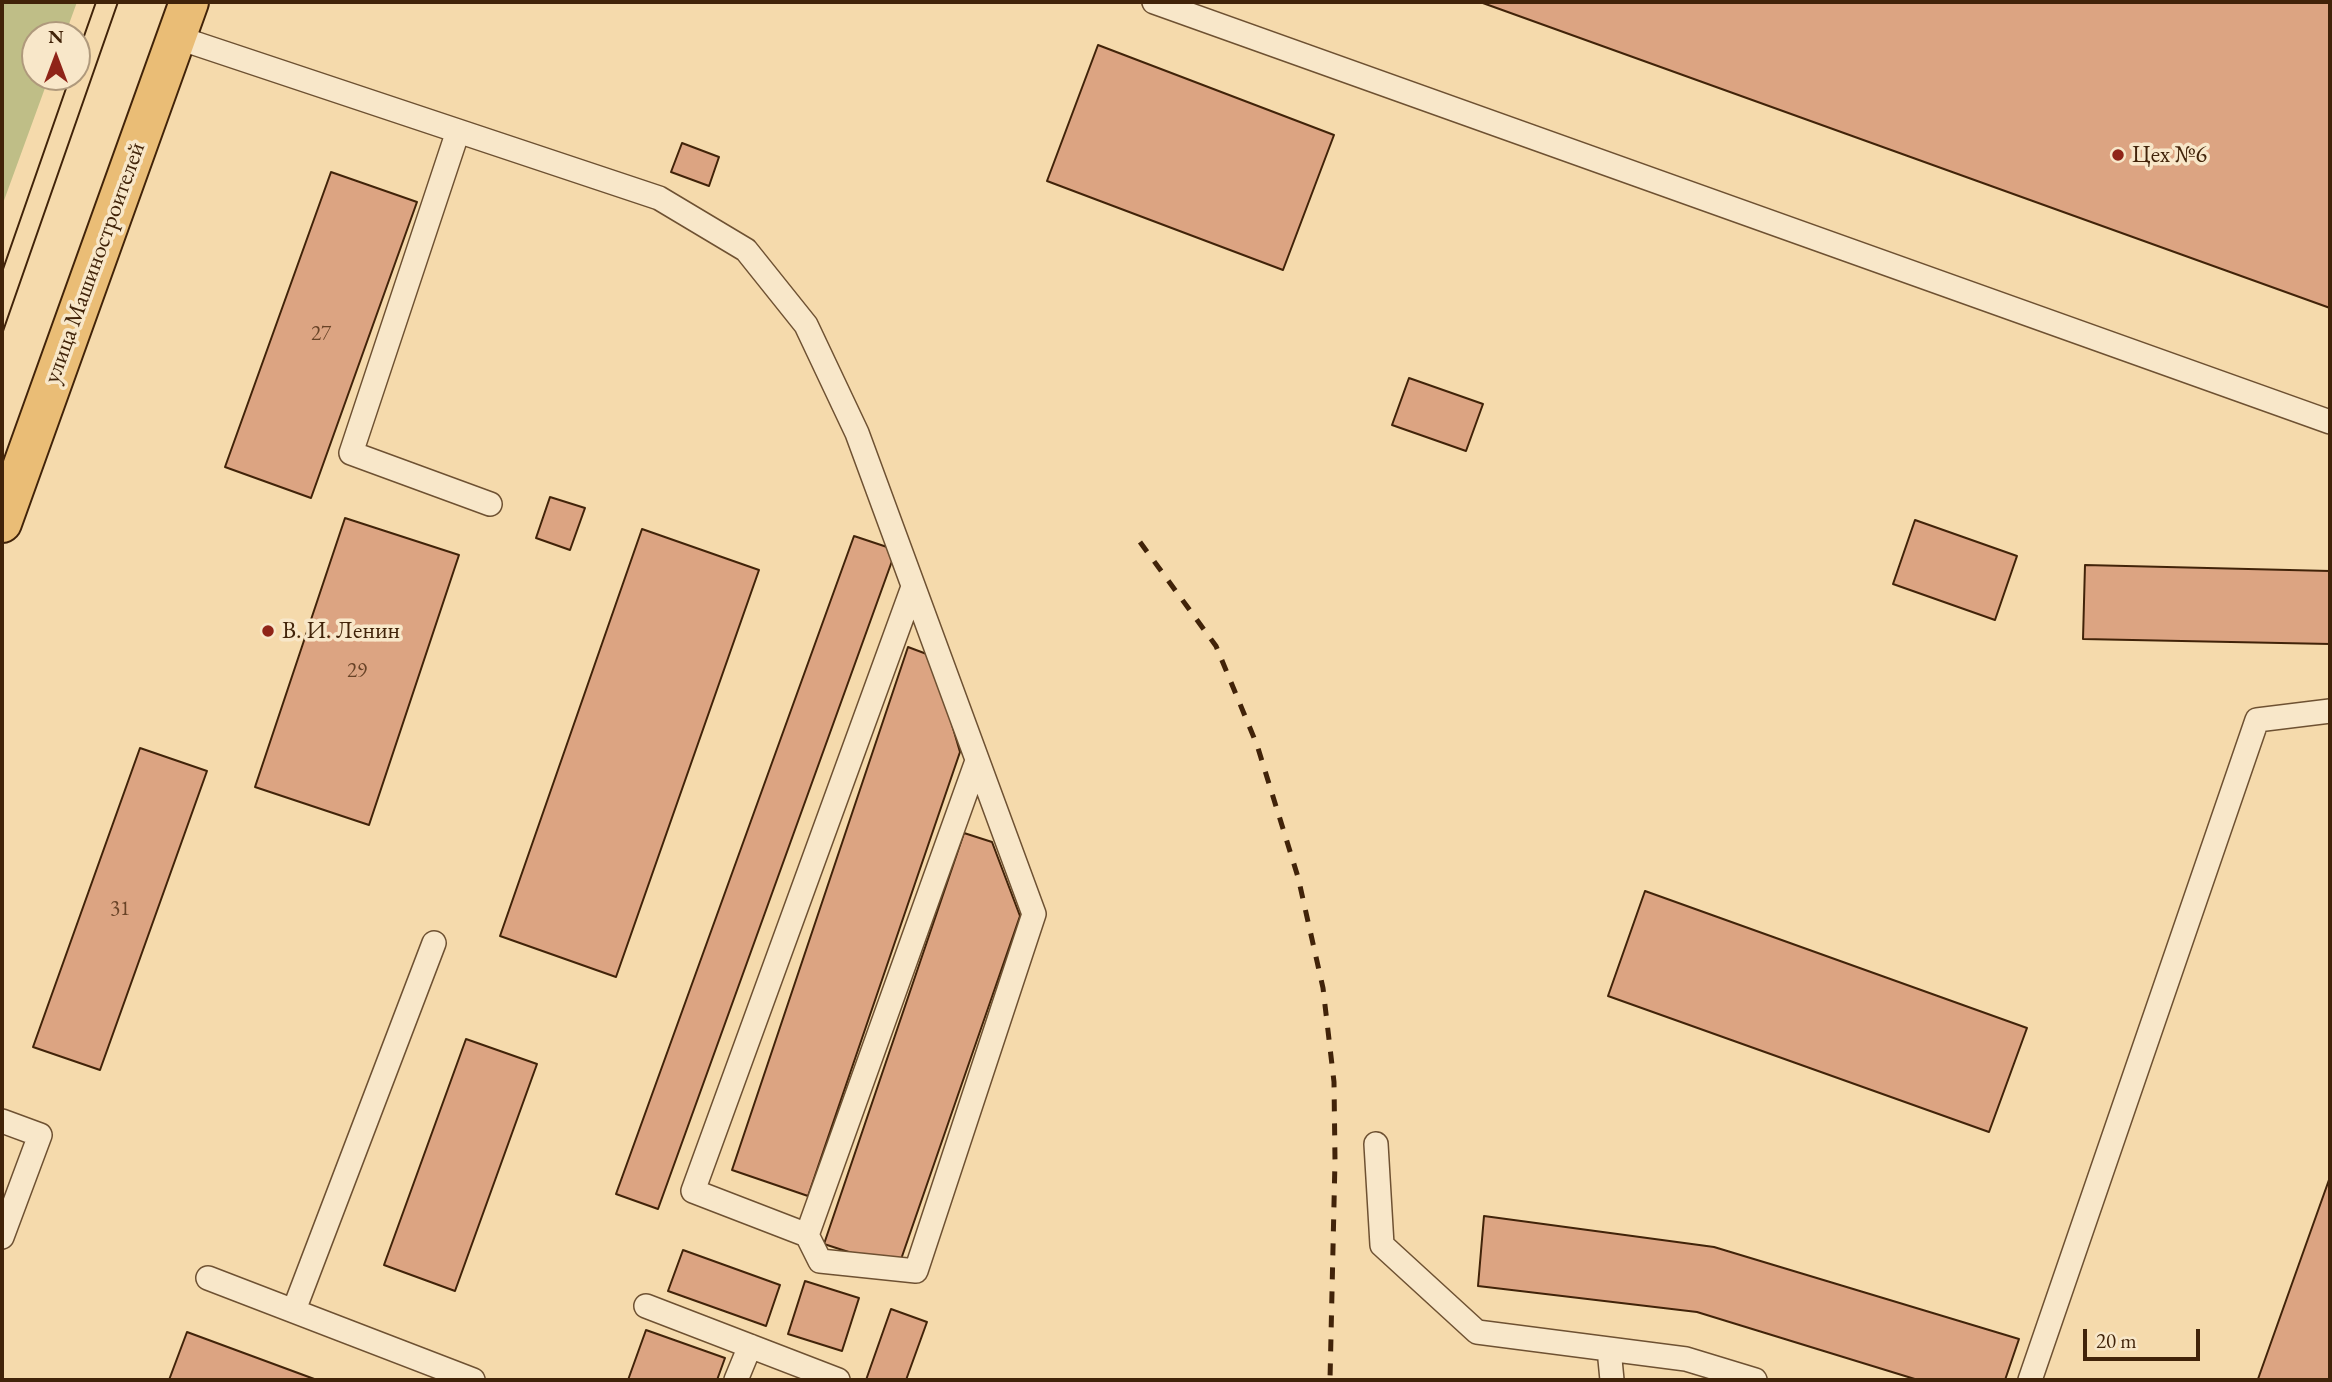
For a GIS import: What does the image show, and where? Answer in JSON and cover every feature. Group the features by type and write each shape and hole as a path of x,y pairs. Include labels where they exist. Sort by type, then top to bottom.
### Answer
{"main road":[{"name":"улица Машиностроителей","path":"2,523 183,19"}],"lane":[{"path":"1154,2 2330,422"},
{"path":"183,19 458,131 659,198 747,250 806,325 857,433 1034,914 916,1271 820,1261 807,1235 693,1191 913,587"},
{"path":"458,131 351,453 490,504"},
{"path":"2030,1380 2257,720 2330,711"},
{"path":"807,1235 977,761"},
{"path":"294,1310 434,943"},
{"path":"2,1121 40,1135 2,1237"},
{"path":"1376,1144 1382,1245 1477,1332 1686,1359 1755,1380"},
{"path":"208,1278 473,1380"},
{"path":"646,1306 838,1380"},
{"path":"736,1380 750,1346"},
{"path":"1609,1349 1612,1380"}],"shaded area":[{"path":"2,2 77,2 70,21 21,21 21,91 44,91 2,206"}],"building":[{"name":"Цех №6","path":"1480,2 2330,2 2330,308"},
{"path":"1098,45 1334,135 1283,270 1047,181"},
{"path":"682,143 719,157 709,186 671,172"},
{"path":"331,172 417,202 311,498 225,467"},
{"path":"1409,378 1483,404 1466,451 1392,425"},
{"path":"550,497 585,508 570,550 536,538"},
{"path":"345,518 459,555 369,825 255,787"},
{"path":"1915,520 2017,556 1995,620 1893,584"},
{"path":"642,529 759,570 616,977 500,936"},
{"path":"854,536 896,550 658,1209 616,1194"},
{"path":"2085,565 2330,571 2330,644 2083,639"},
{"path":"908,647 932,656 960,752 808,1196 732,1170"},
{"path":"140,748 207,771 100,1070 33,1047"},
{"path":"964,833 992,842 1020,916 898,1268 824,1244"},
{"path":"1645,891 2027,1028 1989,1132 1608,996"},
{"path":"466,1039 537,1064 455,1291 384,1265"},
{"path":"2330,1177 2330,1380 2258,1380 2258,1379"},
{"path":"1484,1216 1714,1247 2019,1339 2005,1380 1918,1380 1697,1312 1478,1286"},
{"path":"683,1250 780,1285 766,1326 668,1291"},
{"path":"805,1281 859,1298 842,1351 788,1334"},
{"path":"891,1309 927,1322 906,1380 866,1380"},
{"path":"646,1330 725,1358 717,1380 628,1380"},
{"path":"187,1332 317,1380 169,1380"}],"tram line":[{"path":"89,21 96,2"},
{"path":"2,334 118,2"},
{"path":"2,272 65,91"}],"railway":[{"path":"1140,542 1216,646 1257,745 1298,877 1323,988 1334,1082 1330,1380"}],"place":[{"name":"Цех №6","path":"2118,155"},
{"name":"В. И. Ленин","path":"268,631"}]}
